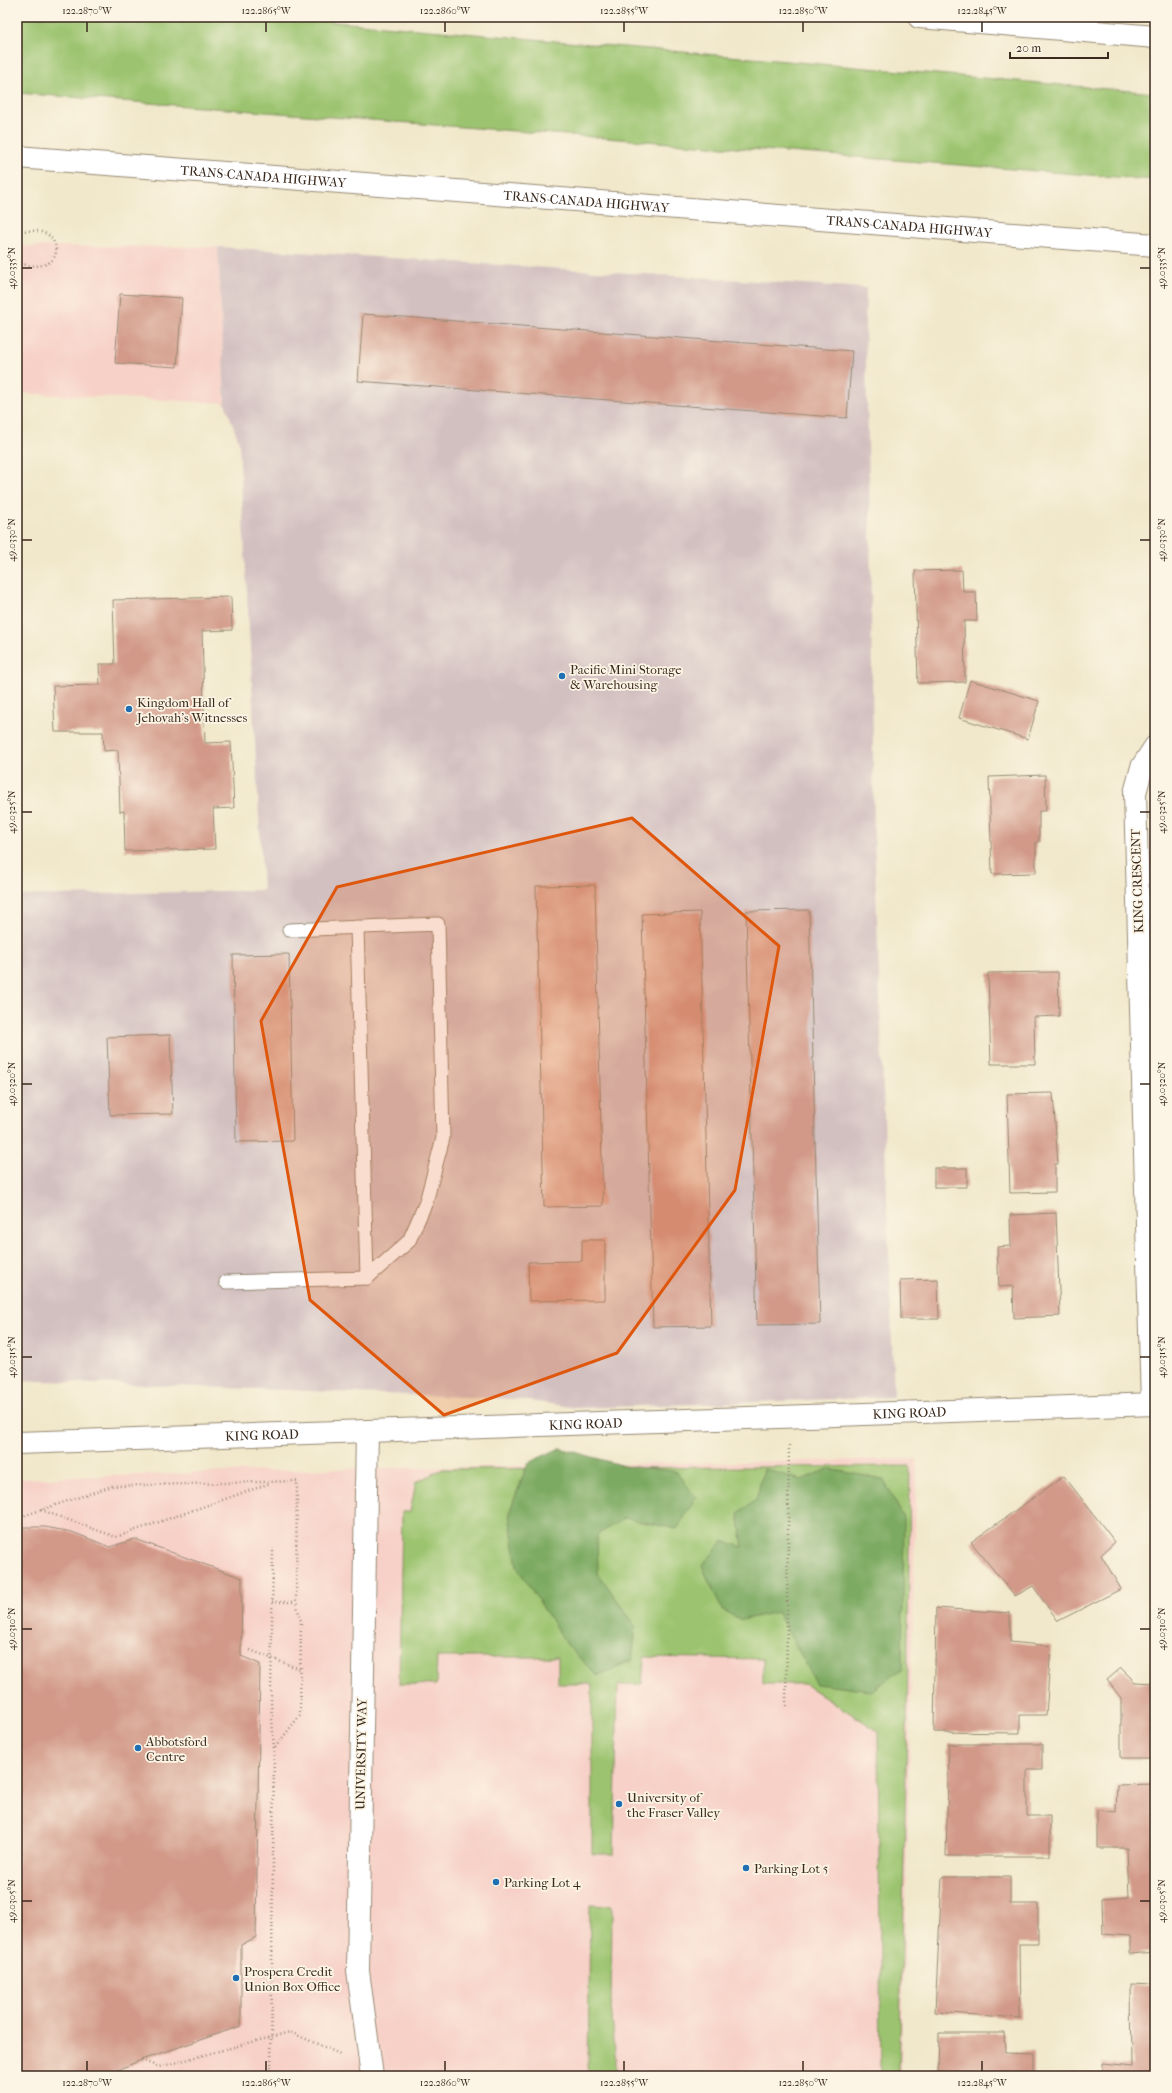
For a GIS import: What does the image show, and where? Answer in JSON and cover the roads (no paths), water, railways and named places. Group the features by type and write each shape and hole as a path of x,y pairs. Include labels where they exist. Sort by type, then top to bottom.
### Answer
{"main road":[{"path":"919,17 1155,37"},
{"name":"TRANS-CANADA HIGHWAY","path":"17,157 1155,245"},
{"name":"KING CRESCENT","path":"1154,1404 1134,793 1142,767 1155,747"},
{"name":"KING ROAD","path":"17,1443 1154,1404"},
{"name":"UNIVERSITY WAY","path":"367,1431 358,1971 371,2072"}],"lane":[{"path":"226,1282 367,1278 409,1241 426,1202 443,1138 438,924 289,930"},
{"path":"357,927 367,1278"}],"place":[{"name":"Pacific Mini Storage & Warehousing","path":"562,676"},
{"name":"Kingdom Hall of Jehovah's Witnesses","path":"129,709"},
{"name":"Abbotsford Centre","path":"138,1748"},
{"name":"University of the Fraser Valley","path":"619,1804"},
{"name":"Parking Lot 5","path":"746,1868"},
{"name":"Parking Lot 4","path":"496,1882"},
{"name":"Prospera Credit Union Box Office","path":"236,1978"}]}
